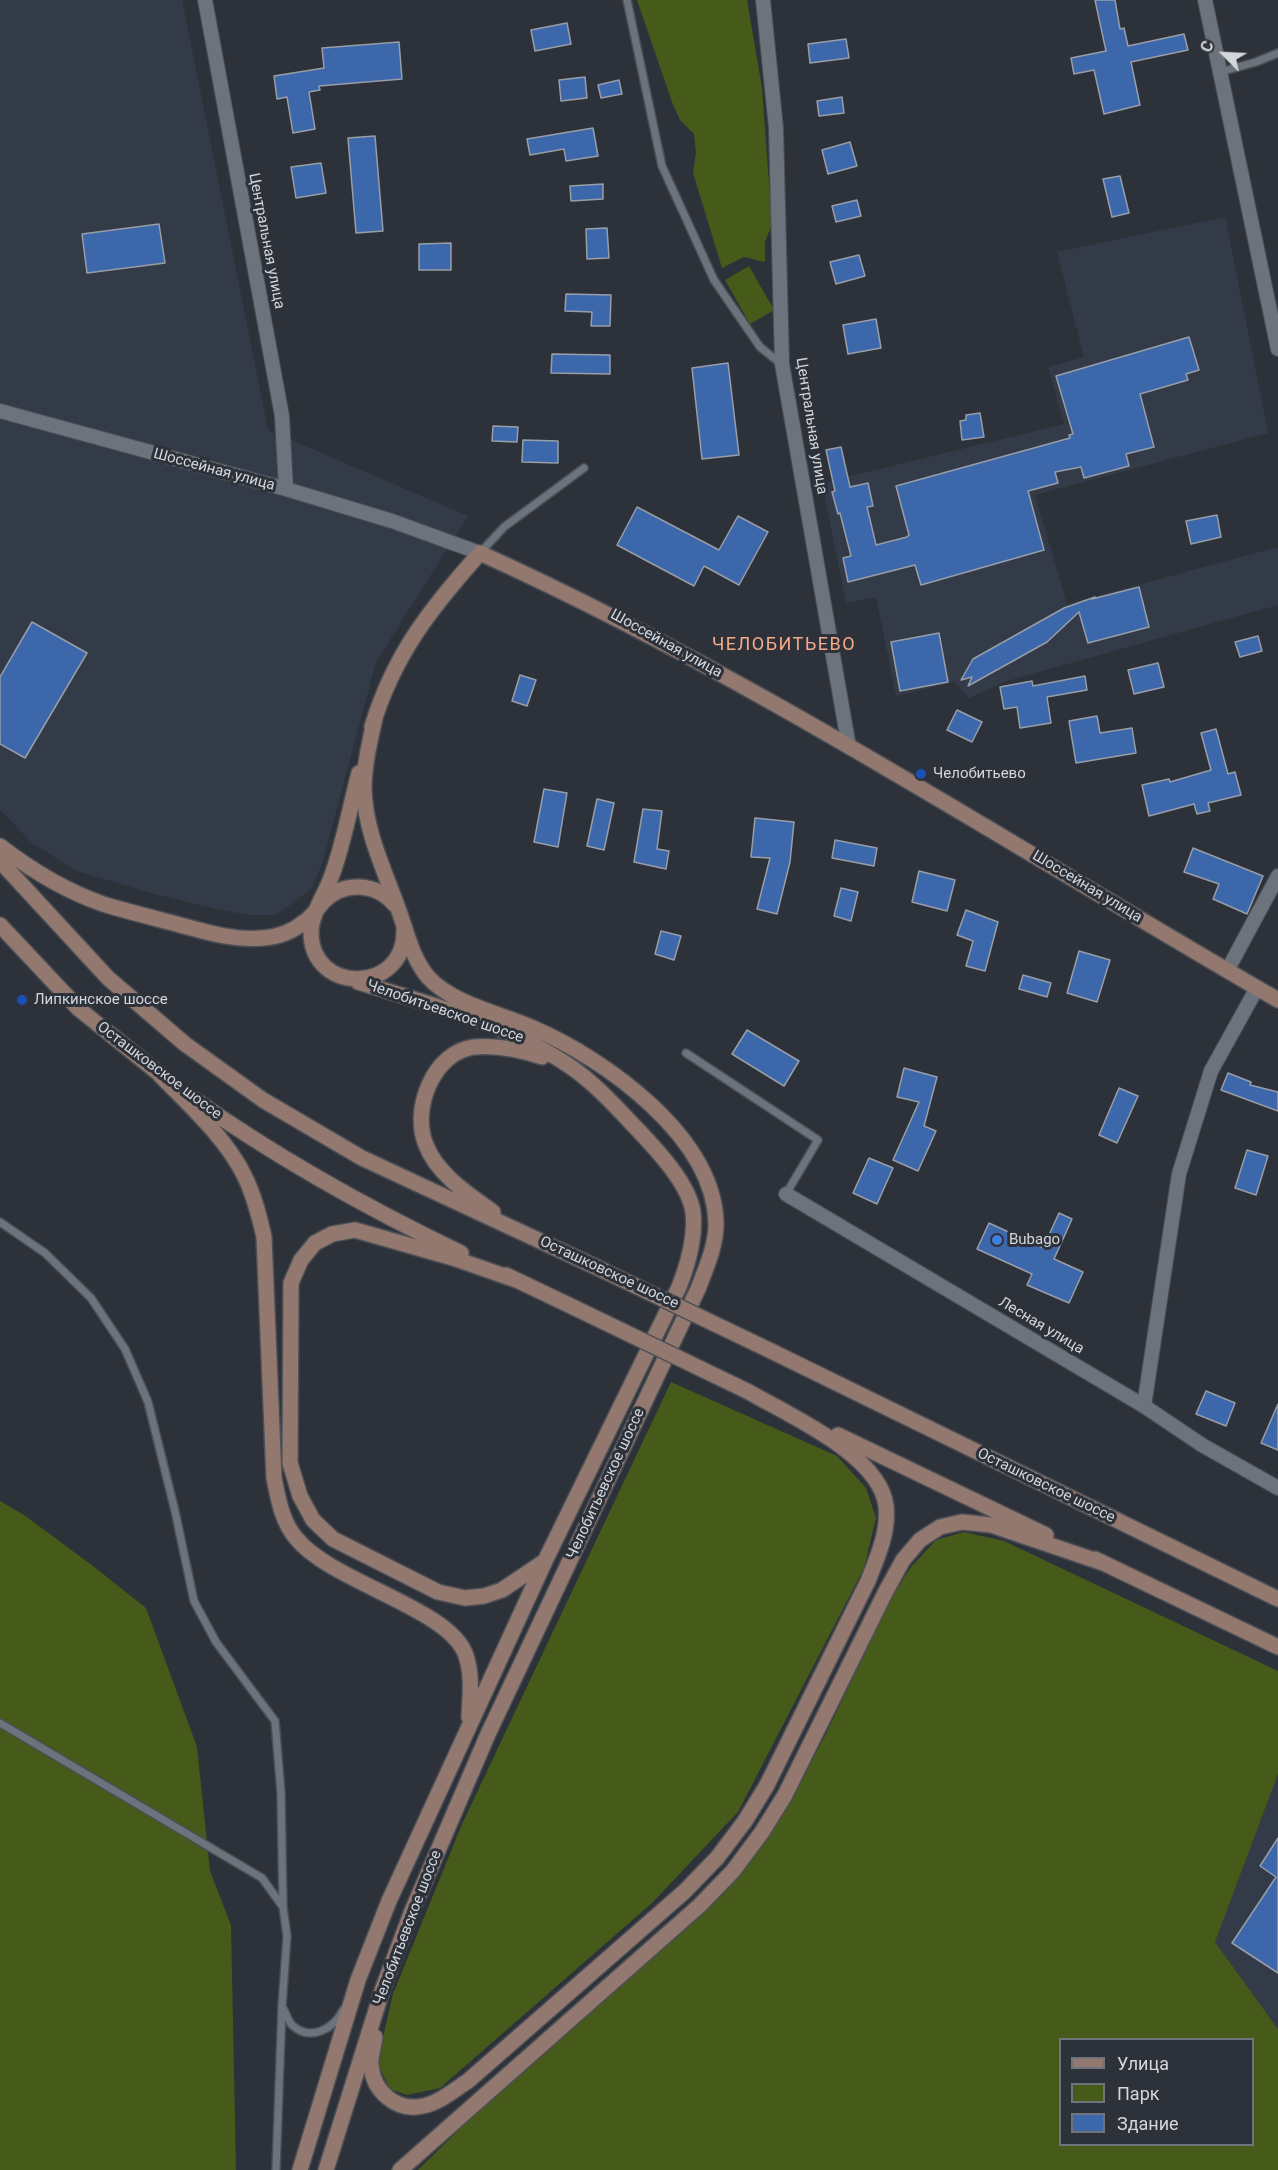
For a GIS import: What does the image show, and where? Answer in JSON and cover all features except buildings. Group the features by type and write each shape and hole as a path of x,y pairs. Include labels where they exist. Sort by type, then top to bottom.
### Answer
{"street":[{"name":"Центральная улица","path":"205,0 282,416 286,489"},
{"name":"Центральная улица","path":"763,0 776,128 782,364 849,747"},
{"path":"1205,0 1278,349"},
{"name":"Шоссейная улица","path":"0,411 286,489 392,521 480,553 564,591 626,622 849,747 1278,1000"},
{"name":"Челобитьевское шоссе","path":"300,2170 358,1980 389,1901 544,1561 678,1287 687,1267 692,1238 693,1212 686,1192 654,1147 606,1096 570,1066 516,1035 340,976 330,971 316,954 312,942 311,929 333,872 375,718 389,677 409,642 435,605 480,553"},
{"name":"Челобитьевское шоссе","path":"326,2170 383,1988 412,1911 488,1734 698,1289 711,1252 716,1226 714,1199 705,1174 668,1122 636,1092 567,1044 532,1027 447,993 428,976 413,952 374,842 365,807 365,770 375,718"},
{"path":"0,846 59,885 101,903 220,936 249,940 272,938 290,932 305,922 317,909"},
{"name":"Осташковское шоссе","path":"0,861 108,978 185,1044 263,1100 362,1158 769,1350 1278,1599"},
{"path":"1227,971 1278,876"},
{"name":"Челобитьевское шоссе","path":"317,909 336,891 362,886 382,893 393,902 401,917 404,937 401,949 395,961 385,971 365,979 353,980 340,976"},
{"name":"Осташковское шоссе","path":"0,925 79,1009 160,1075 241,1133 342,1193 516,1280 1278,1647"},
{"path":"1144,1406 1179,1174 1211,1071 1257,988"},
{"path":"542,1242 463,1190 435,1163 425,1144 422,1127 424,1095 436,1071 453,1056 473,1047 524,1051 548,1059 606,1096"},
{"path":"160,1075 224,1144 243,1173 256,1202 264,1237 274,1478 281,1510 295,1537 318,1559 430,1620 449,1633 464,1652 471,1678 468,1724"},
{"name":"Лесная улица","path":"786,1194 1144,1406 1202,1445 1278,1488"},
{"path":"516,1280 453,1258 355,1230 332,1234 315,1243 301,1260 291,1283 290,1463 300,1496 313,1520 333,1539 438,1592 465,1598 484,1596 502,1590 544,1561"},
{"path":"383,1988 371,2065 376,2086 388,2100 406,2106 423,2106 442,2098 468,2081 684,1892 717,1858 745,1821 795,1731 868,1581 879,1552 885,1526 886,1505 878,1483 864,1464 846,1448 749,1392"},
{"path":"400,2170 699,1906 733,1871 762,1832 785,1795 886,1591 903,1560 920,1540 940,1527 962,1522 991,1525 1103,1563"}],"lane":[{"path":"627,0 662,166 714,280 760,347 782,364"},
{"path":"1220,72 1278,53"},
{"path":"480,553 504,527 584,468"},
{"path":"686,1053 818,1140 786,1194"},
{"path":"0,1222 45,1253 91,1298 125,1348 148,1402 176,1511 194,1601 216,1642 275,1722 281,1793 283,1907 287,1936 276,2170"},
{"path":"0,1723 262,1878 283,1907"},
{"path":"282,2006 291,2024 301,2031 314,2033 328,2029 341,2014 358,1980"}],"shaded area":[{"path":"0,0 182,0 268,430 468,516 376,662 322,864 312,888 275,915 250,915 220,910 154,894 77,871 33,844 0,810"},
{"path":"1225,217 1268,433 1035,495 1067,604 1278,547 1278,605 1007,681 969,698 954,682 896,696 876,597 846,603 822,483 1064,424 1048,367 1084,357 1057,252"},
{"path":"1278,1774 1278,2029 1215,1942"}],"green space":[{"path":"637,0 747,0 762,88 772,224 765,242 765,262 744,257 722,268 693,173 696,153 694,134 680,120 672,102"},
{"path":"749,266 774,310 750,324 725,280"},
{"path":"671,1382 837,1456 866,1488 876,1518 864,1568 738,1812 652,1903 440,2088 407,2095 390,2089 377,2063 393,1994 462,1824"},
{"path":"0,1501 24,1515 146,1608 197,1747 210,1871 231,1925 236,2170 0,2170"},
{"path":"964,1532 1004,1541 1278,1671 1278,1774 1215,1942 1278,2029 1278,2170 418,2170 493,2096 652,1958 731,1884 788,1806 825,1736 892,1596 911,1567 936,1540"}],"place":[{"name":"Челобитьево","path":"921,774"},
{"name":"Липкинское шоссе","path":"22,1000"},
{"name":"Bubago","path":"997,1240"}],"district":[{"name":"ЧЕЛОБИТЬЕВО","path":"784,645"}]}
